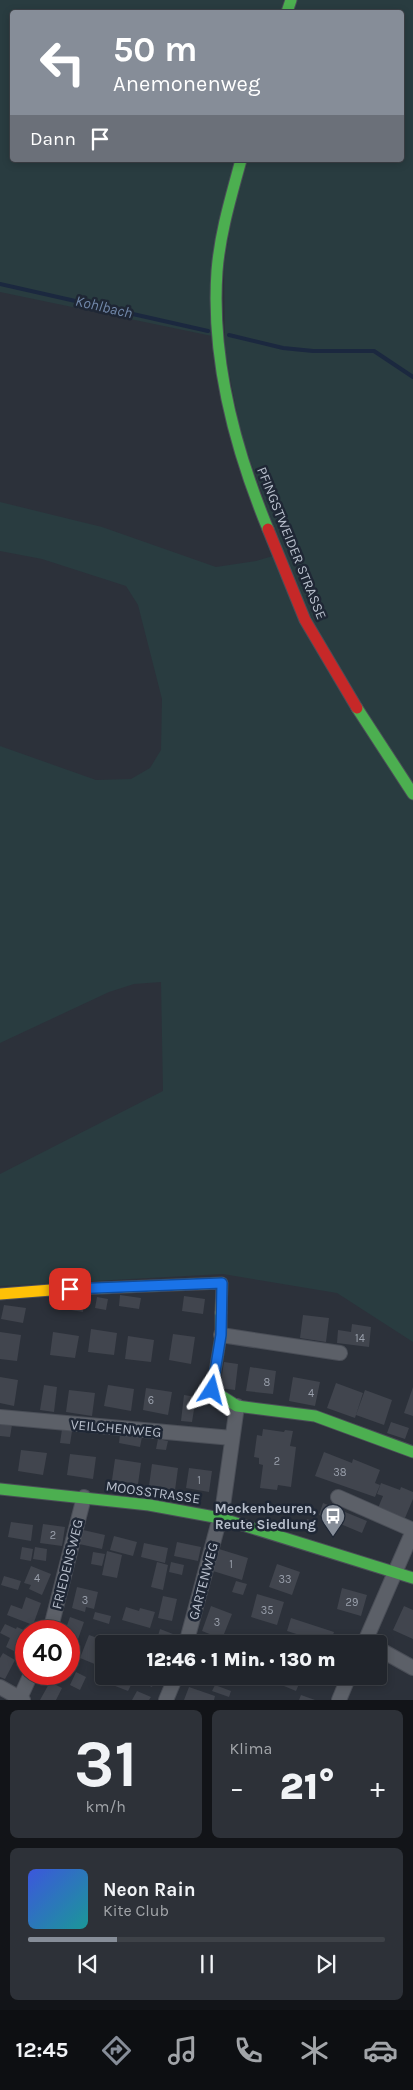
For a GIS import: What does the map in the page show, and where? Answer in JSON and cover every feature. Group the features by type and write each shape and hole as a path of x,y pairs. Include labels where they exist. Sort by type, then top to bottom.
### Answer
{"street":[{"name":"PFINGSTWEIDER STRASSE","path":"239,162 224,219 217,272 217,321 220,356 234,428 259,507 305,620 363,718 413,794"},
{"path":"0,1294 222,1283 221,1335 212,1390 237,1406 315,1416 413,1452"},
{"path":"221,1335 340,1353"},
{"name":"GARTENWEG","path":"188,1635 220,1518 237,1406"},
{"name":"VEILCHENWEG","path":"0,1418 232,1438"},
{"name":"MOOSSTRASSE","path":"0,1489 150,1504 220,1518 413,1578"},
{"name":"FRIEDENSWEG","path":"53,1620 84,1497"},
{"path":"338,1497 413,1530 369,1635"},
{"path":"387,1653 413,1668"},
{"path":"0,1687 22,1699 27,1685"},
{"path":"166,1700 172,1685"},
{"path":"339,1700 346,1685"}],"green space":[{"path":"0,0 284,0 282,10 10,10 10,162 235,162 212,336 0,292"},
{"path":"296,0 413,0 413,1342 337,1293 223,1274 0,1286 0,1174 163,1091 161,982 134,984 109,992 0,1043 0,746 96,780 131,779 150,768 161,750 162,699 138,605 126,586 42,559 0,551 0,502 102,527 216,567 256,561 283,553 241,435 225,351 224,265 234,204 247,162 404,162 404,10 293,10"}],"building":[{"path":"120,1295 141,1298 139,1309 119,1306"},
{"path":"184,1296 205,1299 203,1314 182,1311"},
{"path":"60,1297 84,1301 83,1312 59,1308"},
{"path":"97,1297 108,1299 106,1310 95,1308"},
{"path":"4,1305 26,1308 23,1323 1,1319"},
{"path":"303,1315 329,1318 326,1342 300,1338"},
{"path":"352,1324 371,1327 369,1347 337,1343 338,1330 351,1332"},
{"path":"91,1329 117,1333 114,1355 88,1352"},
{"path":"0,1332 21,1335 17,1361 0,1359"},
{"path":"53,1332 79,1336 75,1358 50,1355"},
{"path":"173,1334 195,1337 191,1364 169,1360"},
{"path":"128,1336 154,1340 151,1362 125,1359"},
{"path":"224,1362 238,1364 235,1390 220,1388"},
{"path":"250,1367 276,1371 273,1394 246,1391"},
{"path":"0,1377 18,1380 14,1406 0,1403"},
{"path":"293,1377 320,1382 315,1406 289,1401"},
{"path":"336,1383 363,1393 355,1418 327,1408"},
{"path":"44,1385 57,1387 54,1412 40,1410"},
{"path":"108,1385 134,1389 131,1411 104,1406"},
{"path":"413,1387 413,1416 404,1413"},
{"path":"146,1388 172,1392 168,1415 143,1410"},
{"path":"69,1390 95,1393 92,1416 66,1412"},
{"path":"365,1390 392,1400 384,1425 356,1415"},
{"path":"184,1395 196,1397 192,1422 181,1421"},
{"path":"391,1422 409,1428 405,1439 387,1433"},
{"path":"0,1424 12,1425 10,1437 0,1436"},
{"path":"62,1429 72,1431 70,1444 60,1443"},
{"path":"263,1429 284,1432 285,1430 293,1431 290,1446 296,1447 291,1487 278,1485 277,1490 260,1488 263,1465 259,1464 259,1458 254,1457 257,1435 262,1436"},
{"path":"120,1434 142,1437 140,1447 119,1443"},
{"path":"158,1439 168,1441 166,1450 156,1449"},
{"path":"21,1450 47,1453 43,1475 18,1471"},
{"path":"324,1452 352,1463 353,1459 380,1470 375,1483 380,1485 375,1497 315,1476"},
{"path":"70,1454 96,1457 93,1479 67,1475"},
{"path":"115,1459 141,1463 138,1484 112,1480"},
{"path":"152,1464 178,1468 175,1490 149,1486"},
{"path":"189,1468 212,1471 209,1492 186,1488"},
{"path":"381,1483 400,1490 401,1487 413,1492 413,1499 405,1518 378,1508 383,1496 377,1494"},
{"path":"323,1503 367,1521 362,1533 319,1515"},
{"path":"307,1519 313,1521 312,1527 305,1526"},
{"path":"11,1522 33,1525 31,1541 8,1537"},
{"path":"43,1524 65,1527 62,1546 40,1543"},
{"path":"83,1530 105,1535 102,1549 79,1544"},
{"path":"114,1536 137,1542 133,1556 110,1550"},
{"path":"177,1542 201,1547 198,1561 174,1556"},
{"path":"144,1543 168,1548 165,1563 141,1557"},
{"path":"22,1547 33,1549 31,1561 20,1559"},
{"path":"35,1547 47,1549 46,1561 33,1559"},
{"path":"219,1549 248,1558 242,1580 213,1571"},
{"path":"107,1551 122,1555 117,1578 102,1575"},
{"path":"93,1552 105,1554 102,1566 91,1564"},
{"path":"157,1562 168,1565 163,1590 151,1587"},
{"path":"171,1562 184,1565 182,1575 169,1572"},
{"path":"277,1564 300,1572 292,1595 269,1587"},
{"path":"31,1566 51,1574 42,1595 29,1589 31,1585 24,1583"},
{"path":"4,1576 21,1581 18,1590 1,1585"},
{"path":"236,1581 247,1584 243,1595 232,1592"},
{"path":"77,1587 98,1592 94,1609 86,1607 85,1612 72,1608"},
{"path":"342,1588 367,1595 361,1616 337,1609"},
{"path":"257,1594 284,1602 277,1625 251,1617"},
{"path":"163,1596 177,1599 172,1621 158,1618"},
{"path":"26,1597 41,1603 35,1620 20,1620 7,1615 11,1605 22,1609"},
{"path":"211,1606 232,1614 224,1635 212,1635 202,1631"},
{"path":"404,1606 413,1610 413,1639 393,1630"},
{"path":"126,1607 139,1611 140,1608 155,1612 150,1628 122,1620"},
{"path":"95,1612 111,1616 109,1624 93,1619"},
{"path":"291,1618 334,1632 333,1635 300,1635 287,1631"},
{"path":"80,1621 84,1622 80,1634"},
{"path":"5,1624 15,1629 15,1652 6,1647 10,1638 0,1633"},
{"path":"160,1629 173,1634 173,1635 158,1635"},
{"path":"89,1635 95,1637 95,1664 80,1658"},
{"path":"3,1653 15,1660 5,1679 0,1677 0,1658"},
{"path":"80,1674 86,1677 80,1690 70,1685 80,1685"},
{"path":"48,1685 56,1685 62,1688 56,1700 40,1700"},
{"path":"113,1685 131,1685 128,1691"},
{"path":"215,1685 231,1691 229,1697 212,1691"},
{"path":"284,1685 298,1685 296,1691"},
{"path":"189,1687 215,1696 214,1700 184,1700"},
{"path":"137,1691 151,1697 149,1700 132,1700"},
{"path":"301,1695 315,1700 299,1700"}],"waterway":[{"name":"Kohlbach","path":"0,284 208,331"},
{"name":"Kohlbach","path":"229,335 283,348 313,351 374,351 413,377"}],"traffic: fast":[{"path":"288,10 291,0"},
{"path":"240,162 226,215 218,257 216,304 218,337 228,403 236,435 245,467 268,529"},
{"path":"357,708 413,794"},
{"path":"221,1313 221,1335 212,1390 237,1406 315,1416 413,1452"},
{"path":"0,1489 149,1505 220,1518 413,1578"}],"traffic: slow":[{"path":"0,1294 222,1283 221,1313"}],"traffic: jam":[{"path":"268,529 305,620 357,708"}],"place":[{"name":"Meckenbeuren, Reute Siedlung","path":"333,1537"}],"route":[{"path":"70,1289 222,1283 221,1335 212,1390"}]}
